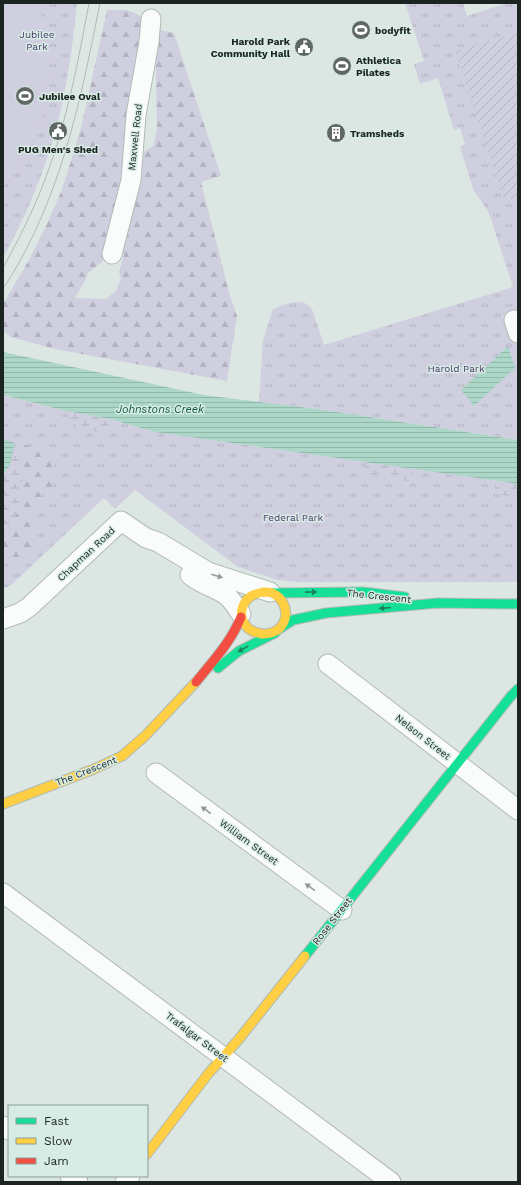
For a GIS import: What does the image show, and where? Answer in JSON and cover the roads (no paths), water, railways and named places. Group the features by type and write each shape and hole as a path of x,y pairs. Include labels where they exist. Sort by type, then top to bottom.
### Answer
{"main road":[{"name":"The Crescent","path":"271,593 363,592 438,603"},
{"path":"259,593 271,593 281,600 286,610 285,622 278,630 269,634 256,633 246,626 241,615 243,604 250,597 259,593"},
{"name":"The Crescent","path":"191,688 239,651 268,637 293,620 326,613 438,603 518,604"},
{"name":"The Crescent","path":"3,804 94,770 119,758 134,746 191,688 230,640 236,630 241,615"},
{"name":"Rose Street","path":"148,1153 208,1074 342,910 456,763 518,689"}],"street":[{"name":"Maxwell Road","path":"112,254 131,180 136,115 149,42 151,19"},
{"name":"Chapman Road","path":"3,619 20,613 29,607 121,521 146,538 158,542 208,572 271,593"},
{"name":"Chapman Road","path":"171,550 192,576 228,597 237,607 241,615"},
{"name":"Nelson Street","path":"328,664 518,810"},
{"name":"William Street","path":"156,773 342,910"},
{"name":"Trafalgar Street","path":"3,893 391,1182"}],"water":[{"path":"508,346 515,368 474,406 461,390"},
{"name":"Johnstons Creek","path":"3,352 204,395 324,410 518,440 518,484 155,432 110,419 66,411 3,395"},
{"path":"3,439 15,443 10,465 3,474"}],"tram line":[{"path":"3,268 31,212 53,156 66,113 89,3"},
{"path":"3,289 23,256 53,187 76,115 100,3"}],"place":[{"name":"bodyfit","path":"361,30"},
{"name":"Harold Park Community Hall","path":"304,47"},
{"name":"Athletica Pilates","path":"342,66"},
{"name":"Jubilee Oval","path":"25,96"},
{"name":"PUG Men's Shed","path":"58,131"},
{"name":"Tramsheds","path":"336,133"}],"park label":[{"name":"Jubilee Park","path":"37,40"},
{"name":"Harold Park","path":"456,368"},
{"name":"Federal Park","path":"293,517"}]}
